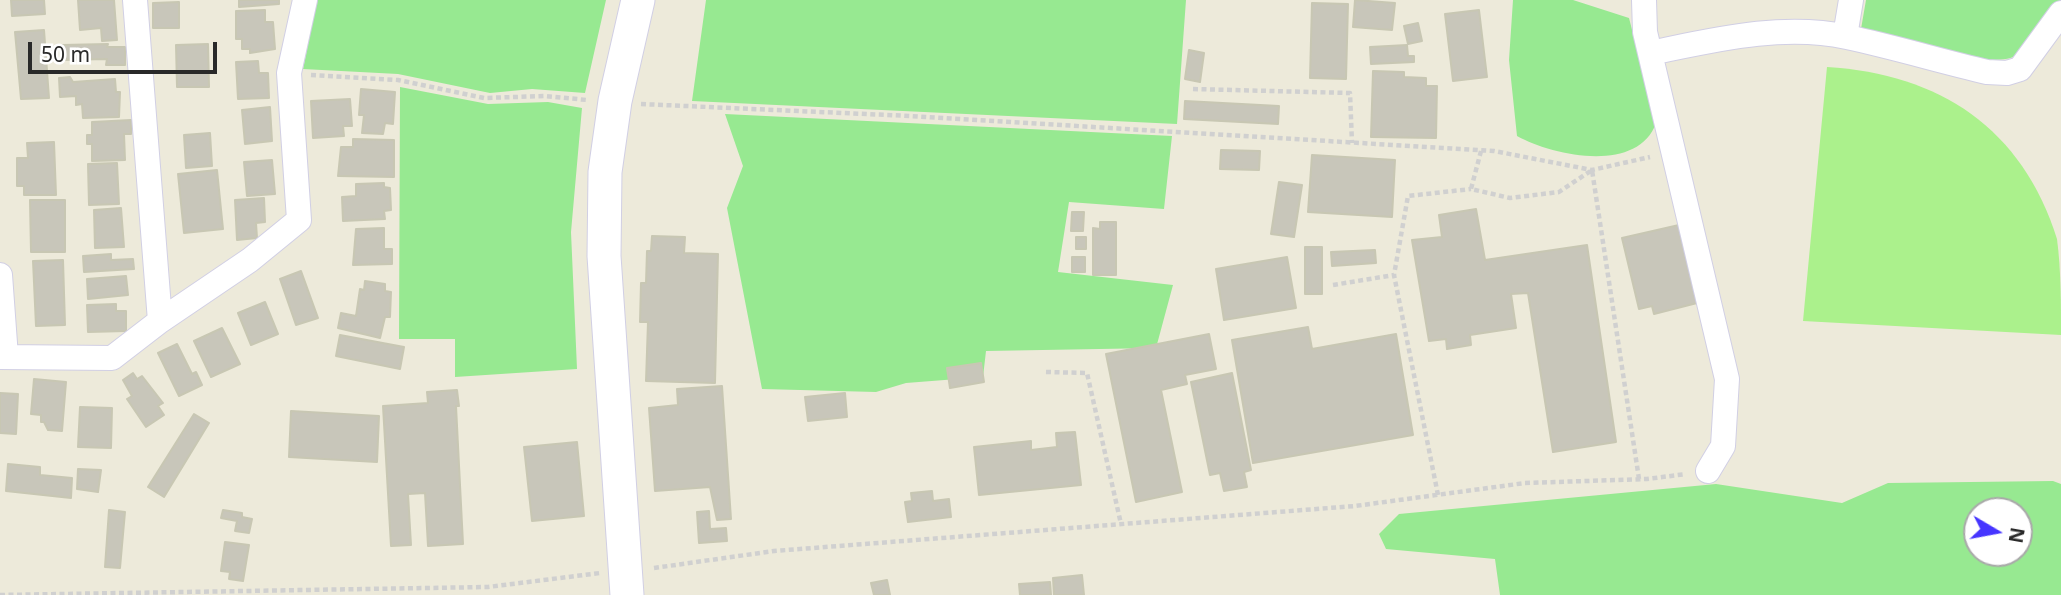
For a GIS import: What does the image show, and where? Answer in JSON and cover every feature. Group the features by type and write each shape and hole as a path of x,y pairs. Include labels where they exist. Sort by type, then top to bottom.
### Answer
{"street":[{"path":"135,0 160,321"},
{"path":"0,275 3,357 112,358 160,321 250,260 299,220 289,73 305,0"},
{"path":"626,582 604,256 606,172 615,101 638,0"},
{"path":"1644,0 1645,32 1727,379 1723,446 1708,471"},
{"path":"1845,36 1851,0"},
{"path":"1650,53 1726,37 1777,33 1845,36 1987,72 2007,73 2020,69 2061,13"}],"path":[{"path":"289,73 398,80 484,97 545,96 924,116 1481,150 1592,170"},
{"path":"1193,89 1350,93 1352,143"},
{"path":"1471,189 1481,150"},
{"path":"1438,495 1394,275 1408,196 1471,189 1510,198 1559,192 1592,170 1672,152"},
{"path":"1592,170 1639,479"},
{"path":"1333,285 1394,275"},
{"path":"1046,372 1087,373 1121,524"},
{"path":"0,594 462,588 626,582 774,551 1355,506 1525,483 1639,479 1708,471"}],"green space":[{"path":"317,0 606,0 585,93 532,89 490,93 398,74 303,69"},
{"path":"706,0 1186,0 1177,124 692,101"},
{"path":"1513,0 1573,0 1629,18 1656,123 1646,139 1632,149 1614,155 1593,156 1551,150 1517,136 1509,60"},
{"path":"1866,0 2061,0 2027,47 2013,57 2000,60 1962,56 1861,29"},
{"path":"1827,67 1868,72 1906,81 1940,95 1971,114 1999,138 2022,166 2042,200 2057,239 2061,335 1803,321"},
{"path":"400,87 488,104 548,102 582,108 571,232 577,369 455,377 455,339 399,339"},
{"path":"725,114 1172,136 1164,209 1069,202 1058,272 1173,285 1156,348 986,351 983,377 906,383 876,392 762,389 727,208 743,166"},
{"path":"2053,481 2061,484 2061,595 1500,595 1495,559 1386,549 1379,534 1399,514 1716,484 1842,503 1888,483"}],"building":[{"path":"11,0 44,0 45,14 12,16"},
{"path":"78,0 114,0 117,40 102,41 101,28 80,30"},
{"path":"239,0 279,0 279,4 239,7"},
{"path":"1355,0 1395,3 1392,30 1353,27"},
{"path":"179,2 179,28 153,28 153,3"},
{"path":"1312,3 1348,4 1346,79 1310,78"},
{"path":"265,10 265,22 273,22 275,49 250,53 250,49 242,49 242,39 236,39 236,11"},
{"path":"1479,10 1487,77 1453,81 1445,14"},
{"path":"1418,23 1422,41 1408,44 1404,26"},
{"path":"44,30 49,98 21,99 15,32"},
{"path":"108,44 107,47 125,47 125,65 106,65 107,59 62,60 62,45"},
{"path":"208,44 209,87 177,87 176,45"},
{"path":"1407,45 1408,56 1414,56 1414,62 1371,64 1370,47"},
{"path":"1189,50 1204,53 1200,82 1185,79"},
{"path":"258,61 259,73 268,73 269,98 238,99 236,62"},
{"path":"1373,71 1404,72 1404,77 1426,78 1426,86 1437,86 1436,138 1371,137"},
{"path":"70,77 73,82 115,79 116,92 120,92 119,117 83,118 82,104 76,105 76,96 60,97 59,78"},
{"path":"361,89 395,92 393,124 385,123 383,134 362,133 364,115 359,115"},
{"path":"350,99 352,126 343,126 344,136 313,138 311,101"},
{"path":"1185,101 1279,106 1278,124 1184,119"},
{"path":"270,107 272,141 245,144 242,110"},
{"path":"131,120 131,134 124,134 125,160 92,161 92,144 87,144 87,135 92,135 92,122"},
{"path":"210,133 212,166 186,168 184,135"},
{"path":"353,139 394,140 394,177 338,176 341,147 353,147"},
{"path":"54,142 56,195 24,195 24,186 17,186 17,158 28,158 27,143"},
{"path":"1221,150 1260,151 1259,170 1220,169"},
{"path":"1312,155 1395,160 1392,217 1308,212"},
{"path":"272,160 275,194 247,196 244,162"},
{"path":"117,163 119,204 89,205 88,164"},
{"path":"217,170 223,229 184,233 178,174"},
{"path":"1279,182 1302,185 1294,237 1271,234"},
{"path":"384,183 384,187 390,188 391,210 384,211 385,219 343,221 342,197 356,196 356,184"},
{"path":"264,198 265,222 256,223 257,238 237,240 235,200"},
{"path":"30,200 65,200 65,252 31,252"},
{"path":"121,208 124,247 95,248 94,210"},
{"path":"1476,209 1485,260 1587,245 1616,442 1553,452 1528,293 1511,294 1516,328 1470,335 1471,345 1447,349 1446,339 1429,341 1412,240 1442,237 1439,215"},
{"path":"1072,212 1084,212 1083,231 1071,231"},
{"path":"1100,222 1116,222 1116,275 1093,275 1093,228 1100,229"},
{"path":"1679,225 1697,303 1654,314 1652,306 1639,309 1622,238"},
{"path":"384,228 384,249 392,249 392,264 353,265 356,229"},
{"path":"652,236 685,237 684,253 718,254 715,383 646,381 648,322 640,322 641,283 646,283 647,251 651,251"},
{"path":"1076,237 1086,237 1086,249 1076,249"},
{"path":"1305,247 1322,247 1322,294 1305,294"},
{"path":"1375,250 1376,263 1332,266 1331,252"},
{"path":"111,254 111,260 133,259 134,269 84,272 83,256"},
{"path":"1072,257 1085,257 1085,272 1072,272"},
{"path":"1287,257 1296,308 1224,320 1216,269"},
{"path":"63,260 65,325 36,326 33,261"},
{"path":"301,271 318,318 296,325 280,279"},
{"path":"126,276 128,295 88,299 87,279"},
{"path":"365,281 385,284 385,291 391,292 390,317 385,317 380,338 338,328 341,313 356,316 360,289 364,290"},
{"path":"265,302 278,334 251,345 238,313"},
{"path":"116,304 116,311 126,311 126,331 88,332 87,305"},
{"path":"1308,327 1312,349 1396,334 1413,435 1253,463 1232,340"},
{"path":"222,328 240,364 211,377 194,341"},
{"path":"1209,334 1216,369 1185,375 1187,384 1161,390 1182,492 1136,502 1106,354"},
{"path":"340,335 404,347 400,369 336,356"},
{"path":"177,344 192,374 196,372 202,385 179,396 158,353"},
{"path":"981,363 984,382 950,388 947,368"},
{"path":"133,373 137,379 142,376 163,403 158,406 164,415 146,427 127,399 132,396 123,380"},
{"path":"1232,373 1251,470 1244,472 1247,487 1224,491 1220,473 1210,475 1191,382"},
{"path":"34,379 66,382 62,431 48,430 44,422 41,422 41,415 31,414"},
{"path":"722,386 731,519 717,520 710,487 655,491 649,408 678,405 677,389"},
{"path":"457,390 463,544 428,546 425,493 408,494 411,545 391,546 383,406 428,403 427,392"},
{"path":"0,393 18,394 16,434 0,433"},
{"path":"845,393 847,417 808,421 805,397"},
{"path":"80,407 112,408 111,448 78,447"},
{"path":"291,411 379,416 377,462 289,457"},
{"path":"194,414 209,423 164,497 148,487"},
{"path":"1075,432 1081,485 979,495 974,447 1031,441 1031,450 1057,447 1056,433"},
{"path":"577,442 584,516 532,521 524,447"},
{"path":"8,464 40,467 40,475 72,478 71,498 6,491"},
{"path":"78,469 101,470 98,492 77,489"},
{"path":"932,491 933,501 949,499 951,517 908,522 905,502 912,501 911,493"},
{"path":"109,510 125,512 120,568 105,567"},
{"path":"223,510 242,513 242,517 252,519 249,533 235,531 237,521 221,518"},
{"path":"709,511 710,529 726,528 727,541 699,543 697,512"},
{"path":"225,542 249,545 243,581 229,579 230,572 221,571"},
{"path":"1082,575 1084,595 1054,595 1053,578"},
{"path":"887,580 890,595 874,595 871,583"},
{"path":"1050,582 1051,595 1020,595 1019,584"}]}
